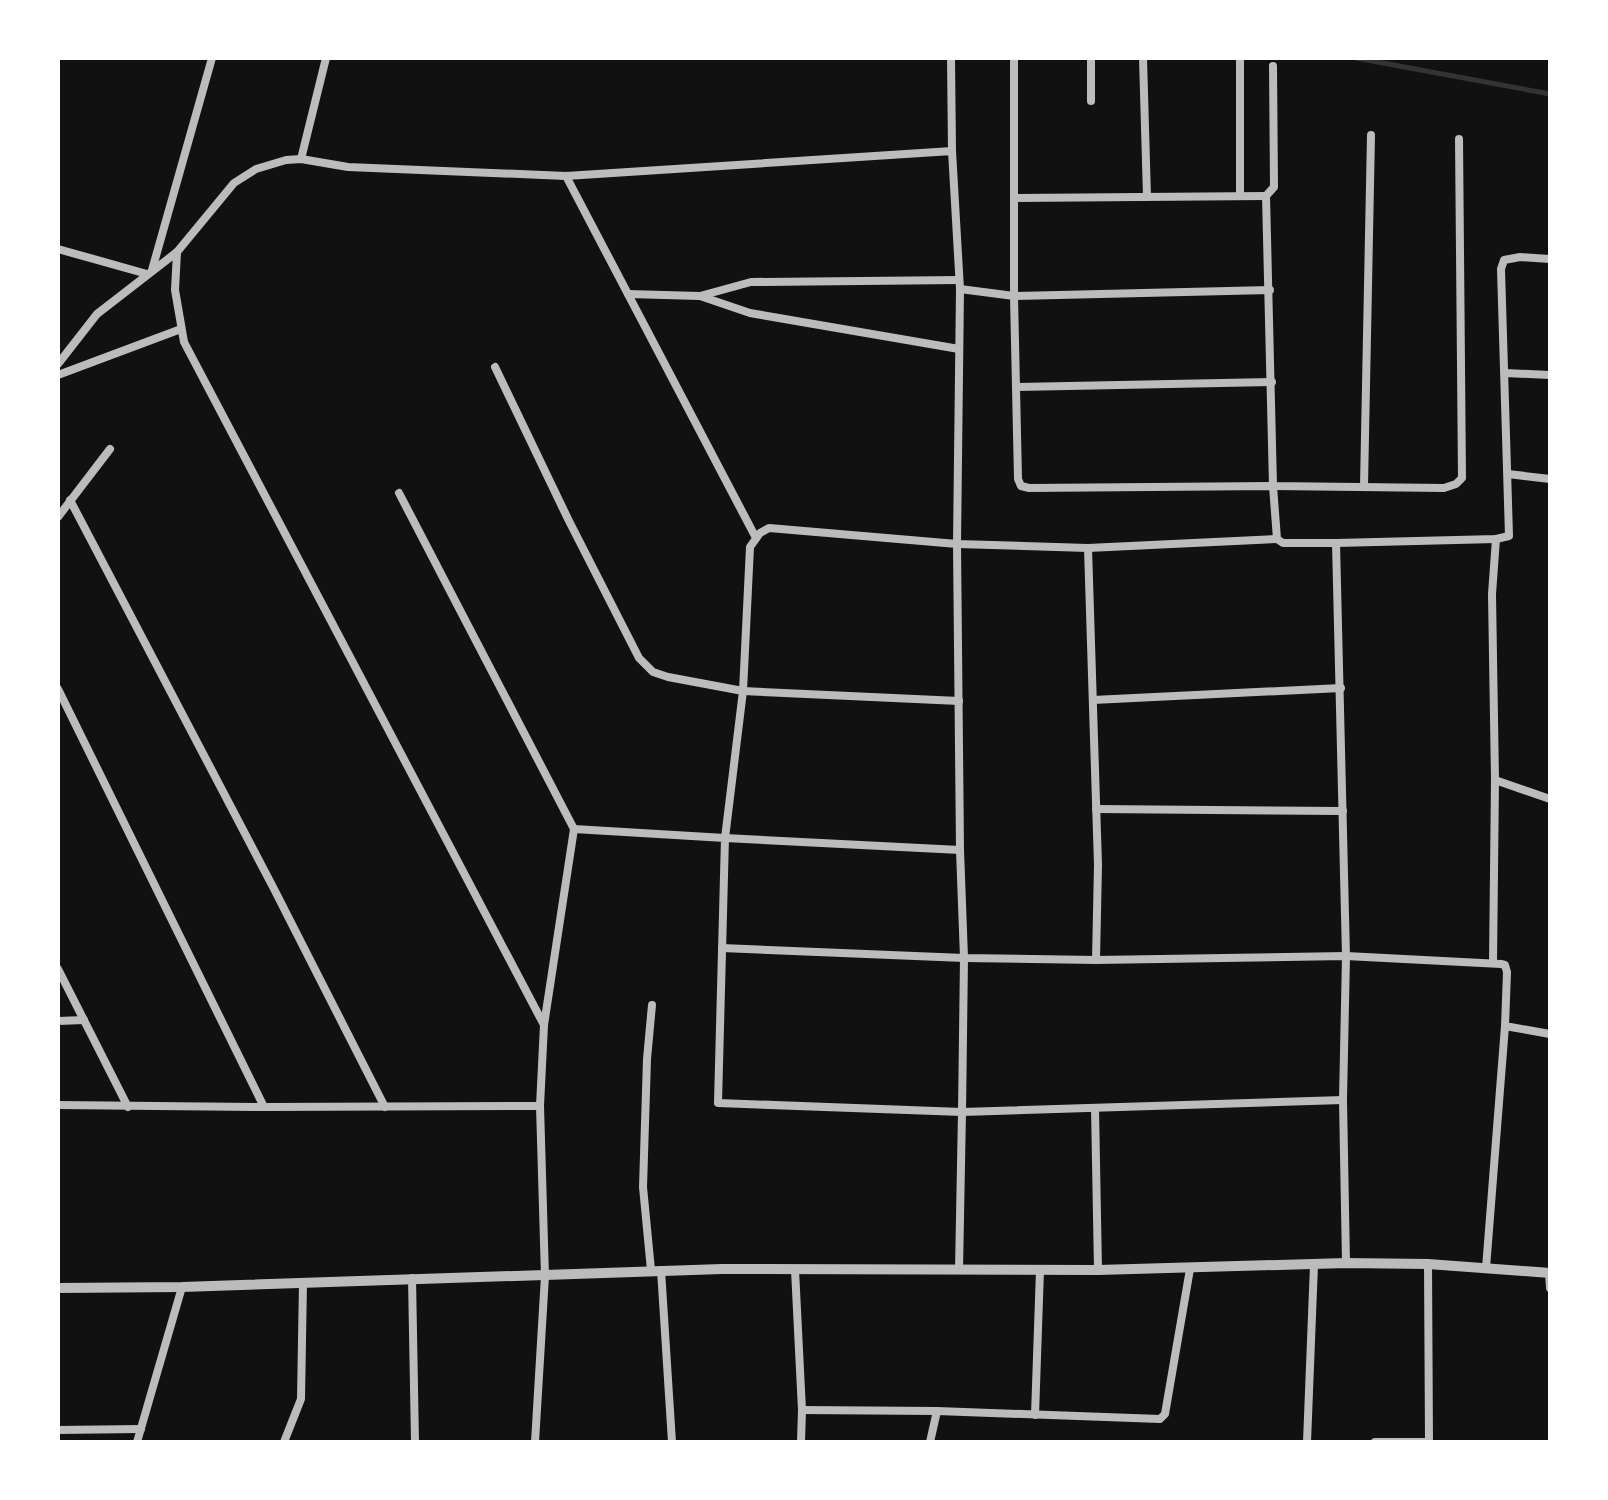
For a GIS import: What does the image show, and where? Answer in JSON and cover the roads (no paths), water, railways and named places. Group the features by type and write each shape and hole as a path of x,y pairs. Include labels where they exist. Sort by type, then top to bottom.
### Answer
{"street":[{"path":"149,272 212,58"},
{"path":"301,159 326,58"},
{"path":"951,58 960,285 957,544 964,958 960,1270"},
{"path":"1014,58 1018,478 1022,486 1029,488 1444,488 1456,484 1462,478 1459,140"},
{"path":"1091,58 1092,100"},
{"path":"1143,58 1147,196"},
{"path":"1240,60 1240,196"},
{"path":"1273,66 1274,187 1266,196 1277,539"},
{"path":"1364,486 1371,135"},
{"path":"58,364 97,314 177,252 234,183 256,170 301,159 348,167 566,176 952,150"},
{"path":"566,176 756,538"},
{"path":"1014,198 1266,196"},
{"path":"58,249 149,272"},
{"path":"177,252 176,290 184,342 544,1026"},
{"path":"1343,1100 962,1112 718,1103 725,838 743,691 750,547 768,528 957,544 1088,548 1277,539 1282,543 1336,543 1508,536 1501,270 1504,260 1550,259"},
{"path":"628,294 700,296 751,282 960,285 1014,296 1270,290"},
{"path":"700,296 750,314 959,349"},
{"path":"58,375 181,329"},
{"path":"495,367 639,658 653,672 682,682 743,691 959,701"},
{"path":"1504,372 1550,374"},
{"path":"1017,387 1272,382"},
{"path":"58,517 110,449"},
{"path":"1508,474 1550,480"},
{"path":"399,493 574,829 544,1026 540,1106 544,1276 535,1442"},
{"path":"70,500 385,1107"},
{"path":"1493,964 1492,594 1496,539"},
{"path":"1336,543 1346,956 1346,1263"},
{"path":"1088,548 1098,864 1096,960"},
{"path":"1093,700 1341,688"},
{"path":"58,690 264,1108"},
{"path":"1495,780 1550,798"},
{"path":"1096,809 1343,811"},
{"path":"574,829 960,850"},
{"path":"722,948 1096,960 1346,956 1505,965 1505,1026 1486,1268"},
{"path":"58,970 128,1108"},
{"path":"652,1005 643,1187 656,1270 672,1442"},
{"path":"58,1021 84,1020"},
{"path":"1505,1026 1550,1034"},
{"path":"58,1106 540,1106"},
{"path":"1096,1108 1098,1270"},
{"path":"58,1288 656,1270 1098,1270 1346,1263 1428,1264 1550,1273 1550,1288"},
{"path":"1376,1442 1429,1442 1428,1264"},
{"path":"1307,1442 1314,1265"},
{"path":"802,1410 1160,1419 1165,1414 1190,1269"},
{"path":"795,1270 801,1442"},
{"path":"1036,1415 1040,1270"},
{"path":"412,1278 415,1442"},
{"path":"284,1442 301,1399 303,1282"},
{"path":"137,1442 182,1287"},
{"path":"930,1442 937,1412"},
{"path":"58,1430 141,1429"}],"waterway":[{"path":"1356,58 1550,94"}]}
